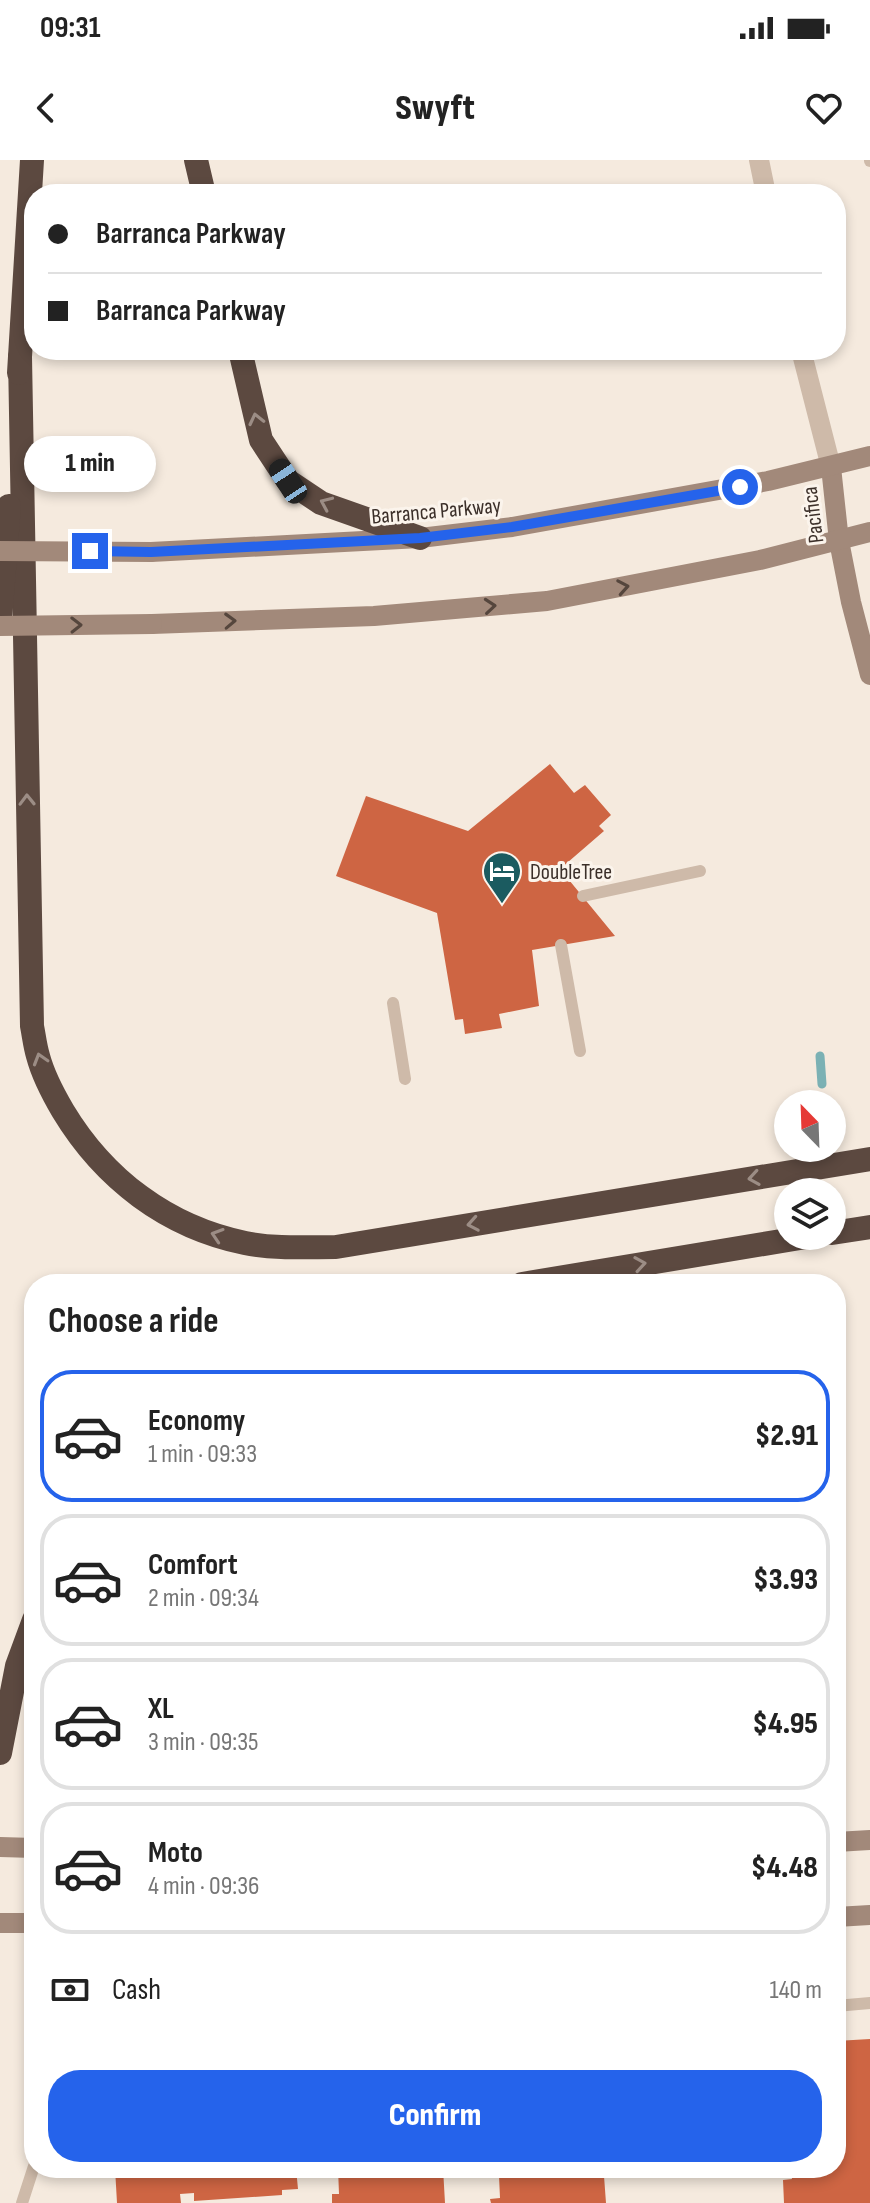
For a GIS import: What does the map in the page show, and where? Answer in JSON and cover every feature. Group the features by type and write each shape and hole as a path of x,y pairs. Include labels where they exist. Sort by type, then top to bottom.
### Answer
{"highway":[{"path":"31,184 32,160"},
{"path":"196,160 202,184"},
{"path":"0,620 24,291"},
{"path":"20,357 32,1026 38,1057 53,1095 77,1135 110,1173 136,1195 175,1219 215,1236 248,1244 336,1247 870,1159"},
{"path":"242,360 261,440 288,481 321,503 420,538"},
{"path":"846,1231 870,1227"},
{"path":"582,1274 774,1242"},
{"path":"0,1753 17,1666 24,1647"}],"main road":[{"name":"Barranca Parkway","path":"0,551 151,552 420,538 568,518 768,481 870,456"},
{"name":"Pacifica","path":"831,467 839,541 870,675"},
{"path":"0,626 374,616 547,601 745,563 870,532"},
{"path":"846,1841 870,1840"},
{"path":"0,1847 24,1848"},
{"path":"846,1916 870,1915"},
{"path":"0,1923 24,1923"}],"street":[{"path":"759,160 764,184"},
{"name":"Pacifica","path":"804,360 831,467"}],"lane":[{"path":"583,896 700,871"},
{"path":"561,945 580,1051"},
{"path":"393,1003 405,1079"},
{"path":"846,2005 870,2003"},
{"path":"22,2203 30,2178"}],"building":[{"name":"DoubleTree","path":"550,764 574,793 585,785 611,815 599,826 604,831 560,869 615,936 532,950 539,1006 499,1014 502,1028 465,1034 463,1019 455,1020 437,913 336,876 366,796 468,831"},
{"path":"870,2039 870,2203 784,2203 783,2180 846,2178 846,2040"},
{"path":"116,2178 297,2178 298,2189 282,2190 282,2195 194,2201 194,2193 180,2194 181,2203 117,2203"},
{"path":"338,2178 444,2178 445,2203 332,2203 332,2194 339,2194"},
{"path":"499,2178 604,2178 606,2203 491,2203 490,2199 500,2198"}],"waterway":[{"path":"820,1056 822,1084"}],"place":[{"name":"DoubleTree","path":"502,905"}],"route":[{"path":"90,551 151,552 420,538 512,527 740,487"}]}
